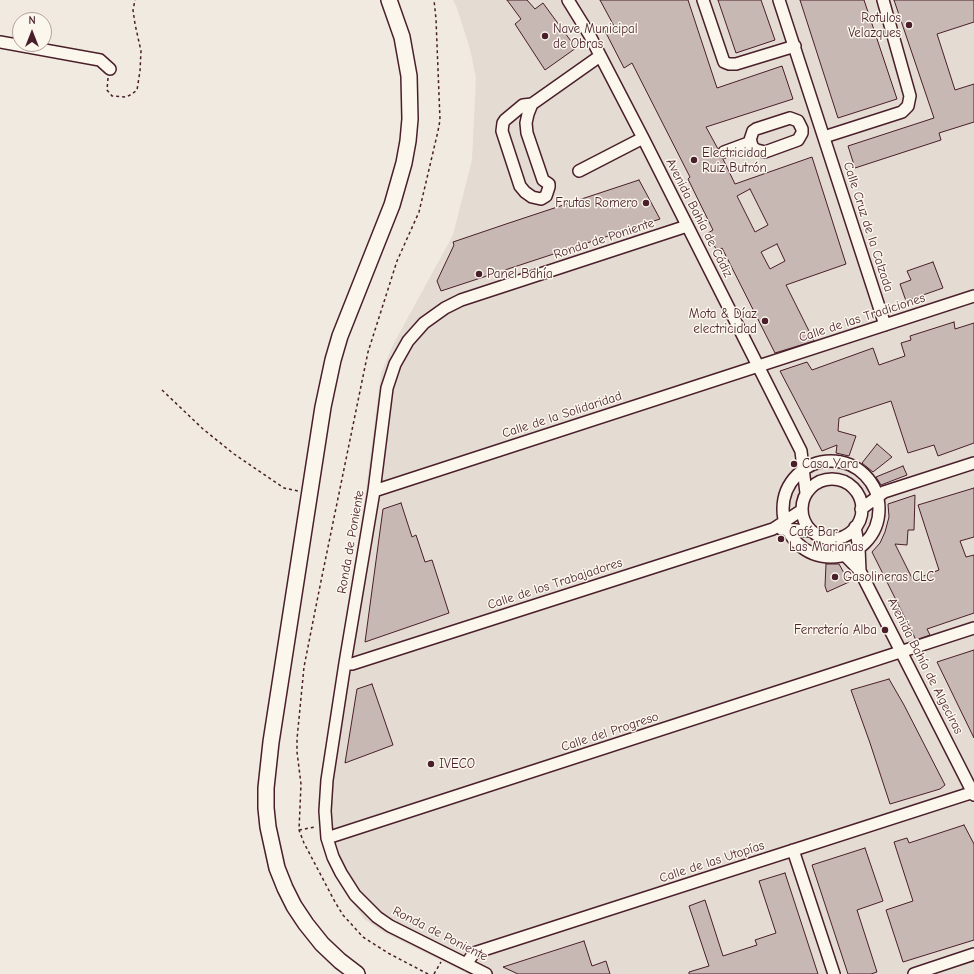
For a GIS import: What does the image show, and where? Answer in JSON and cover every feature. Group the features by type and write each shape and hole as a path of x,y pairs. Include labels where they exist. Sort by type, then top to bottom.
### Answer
{"main road":[{"path":"357,974 322,944 294,906 285,888 277,868 268,827 266,808 267,767 323,407 333,360 340,336 392,205 404,163 408,141 410,112 409,76 402,37 389,0"}],"street":[{"name":"Avenida Bahía de Cádiz","path":"568,0 600,56 643,138 801,452 806,493"},
{"path":"703,0 724,62 736,64 795,46"},
{"name":"Calle Cruz de la Calzada","path":"779,0 885,325"},
{"path":"824,137 902,112 908,106 910,96 883,0"},
{"path":"0,42 100,60 110,69"},
{"path":"532,104 526,123 527,133 543,180 549,184 546,196 541,199 532,197 520,186 502,127 505,120 524,105 532,104 600,56"},
{"path":"786,119 794,119 798,121 802,127 802,133 798,140 765,152 753,148 751,142 751,135 756,129 786,119"},
{"path":"802,127 819,121"},
{"path":"579,171 643,138"},
{"path":"724,152 751,142"},
{"name":"Ronda de Poniente","path":"486,974 390,926 377,917 355,895 341,873 333,857 327,838 325,811 327,780 374,491 387,388 395,364 408,341 424,322 445,308 461,300 687,226"},
{"name":"Calle de las Tradiciones","path":"758,366 974,296"},
{"name":"Calle de la Solidaridad","path":"374,491 758,366"},
{"name":"Avenida Bahía de Cádiz","path":"801,452 839,480"},
{"path":"835,461 855,467 866,476 879,493 879,512 876,526 869,538 859,548 844,555 829,557 814,554 801,547 796,542 786,526 782,508 785,494 791,482 802,470 815,463 835,461"},
{"path":"861,509 879,493 974,463"},
{"path":"831,479 839,480 853,488 858,495 861,509 859,520 855,527 847,534 838,538 819,536 811,531 805,523 802,510 803,500 806,493 812,486 821,481 831,479"},
{"path":"853,488 879,493"},
{"path":"786,526 802,510"},
{"name":"Calle de los Trabajadores","path":"345,663 352,664 773,529 786,526 811,531"},
{"name":"Avenida Bahía de Algeciras","path":"855,527 859,548 860,571"},
{"name":"Avenida Bahía de Algeciras","path":"828,538 860,571 973,793"},
{"name":"Calle del Progreso","path":"327,838 974,628"},
{"name":"Calle de las Utopías","path":"466,964 474,953 973,793"},
{"path":"793,850 834,974"},
{"path":"914,974 974,954"}],"path":[{"path":"110,69 107,86 109,93 116,97 126,97 137,90 141,51 134,24 133,10 135,0"},
{"path":"162,390 203,429 234,454 284,488 310,492"},
{"path":"299,830 326,825"},
{"path":"434,974 445,954"}],"shaded area":[{"path":"453,0 974,0 974,974 468,974 383,932 364,919 333,871 324,848 320,820 322,788 328,735 363,513 381,373 394,343 453,235 472,160 476,78 470,49"}],"building":[{"name":"Nave Municipal de Obras","path":"507,0 527,0 535,9 543,3 576,48 545,70 515,24 521,19"},
{"path":"600,0 688,0 717,88 782,66 793,99 706,127 718,149 718,155 723,159 735,184 812,157 846,264 786,285 814,341 775,353 722,248 717,251 708,233 713,230 688,179 690,177 632,63 624,68 605,31 614,26","holes":["750,189 768,225 755,232 737,196","777,244 785,261 770,269 761,252"]},
{"path":"718,0 761,0 775,40 736,53"},
{"path":"800,0 864,0 897,99 838,118"},
{"path":"894,0 974,0 974,22 937,34 955,90 974,84 974,122 939,133 941,140 855,168 848,146 934,118"},
{"path":"639,180 660,219 441,291 437,281 454,245 453,242"},
{"path":"933,262 943,288 906,301 900,284 911,280 907,271"},
{"path":"954,322 955,329 974,323 974,443 938,456 934,445 908,453 891,401 839,418 838,431 856,436 849,456 836,453 837,445 822,451 780,371 807,362 812,370 873,348 879,365 905,356 901,343 911,340 910,336"},
{"path":"877,444 892,457 873,472 862,463"},
{"path":"903,466 907,475 881,485 876,477"},
{"path":"974,488 974,537 960,541 966,557 974,555 974,613 927,629 930,635 916,640 872,552 880,543 885,532 889,517 888,504 915,495 914,530 908,530 907,545 895,544 913,580 939,570 918,505"},
{"path":"401,503 412,537 416,535 425,562 432,560 449,613 365,642 383,509"},
{"path":"826,564 839,564 849,582 827,592 825,586"},
{"path":"974,650 974,738 937,662"},
{"path":"889,679 945,785 940,789 890,804 851,690"},
{"path":"372,684 393,745 345,763 357,689"},
{"path":"964,825 974,844 974,940 903,962 886,910 913,901 894,842 907,838 909,843"},
{"path":"865,848 883,901 857,910 877,972 871,974 848,974 812,865"},
{"path":"785,873 818,974 689,974 689,972 709,966 689,906 705,900 723,956 757,945 755,940 776,933 759,881"},
{"path":"584,941 592,966 606,961 610,974 518,974 503,967"}],"place":[{"name":"Rotulos Velazques","path":"909,25"},
{"name":"Nave Municipal de Obras","path":"545,36"},
{"name":"Electricidad Ruiz Butrón","path":"694,160"},
{"name":"Frutas Romero","path":"646,203"},
{"name":"Panel Bahía","path":"479,274"},
{"name":"Mota & Díaz electricidad","path":"765,321"},
{"name":"Casa Yara","path":"794,464"},
{"name":"Café Bar Las Marianas","path":"781,539"},
{"name":"Gasolineras CLC","path":"835,577"},
{"name":"Ferretería Alba","path":"885,630"},
{"name":"IVECO","path":"431,764"}]}
